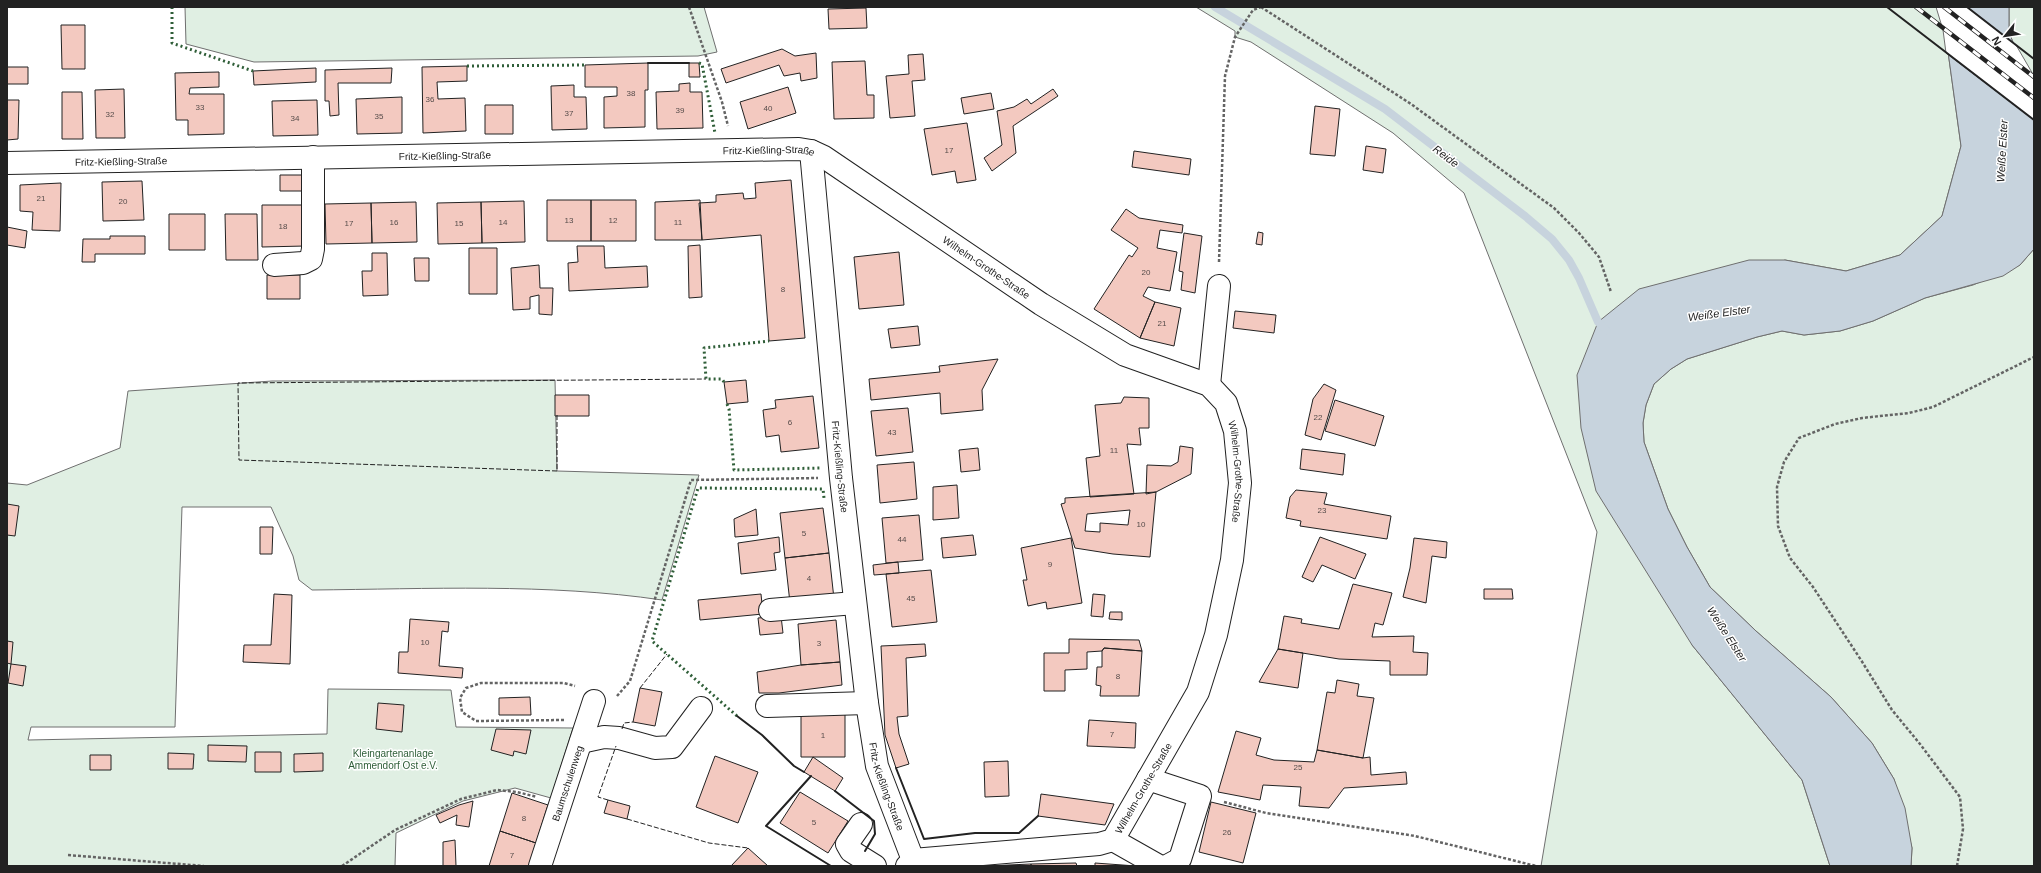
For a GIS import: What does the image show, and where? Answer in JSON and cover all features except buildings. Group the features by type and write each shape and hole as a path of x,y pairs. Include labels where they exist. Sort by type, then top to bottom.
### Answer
{"street":[{"name":"Fritz-Kießling-Straße","path":"7,163 799,149 811,151 840,478 867,703 877,766 910,863"},
{"name":"Wilhelm-Grothe-Straße","path":"811,151 824,157 1041,304 1125,355 1209,385 1226,403 1235,430 1240,483 1232,560 1216,635 1198,692 1113,840 1099,844 910,863"},
{"path":"274,265 303,263 311,259 313,249 313,157"},
{"path":"1209,385 1219,286"},
{"path":"770,610 855,603"},
{"name":"Baumschulenweg","path":"540,866 594,701"},
{"path":"767,706 867,703"},
{"path":"583,733 619,738 655,748 672,747 702,708"},
{"path":"1148,779 1200,796 1180,859 1167,866"},
{"path":"861,824 847,844 850,851 875,866"},
{"path":"1113,840 1159,866"}],"path":[{"path":"689,7 722,102 733,150"},
{"path":"1219,286 1225,76 1235,37 1253,10 1261,7 1411,104 1554,208 1579,232 1599,257 1611,292"},
{"path":"1957,866 1963,829 1960,797 1892,710 1813,588 1790,558 1778,526 1776,487 1784,462 1799,438 1835,424 1862,418 1909,413 1933,407 2034,357"},
{"path":"583,733 570,720 476,721 462,712 460,698 466,688 481,682 564,683 582,688 590,694 594,701 615,698 630,681 691,480 840,478"},
{"path":"342,866 395,830 461,799 497,790 517,792 560,803"},
{"path":"1200,796 1266,813 1415,836 1536,866"},
{"path":"68,855 204,866"}],"green space":[{"path":"185,7 704,7 717,52 698,56 254,62 186,44"},
{"path":"1196,7 1938,7 1945,30 1961,146 1942,216 1900,255 1846,271 1785,260 1598,322 1692,645 1802,780 1830,866 1541,866 1597,532 1464,193 1393,133 1251,42 1235,37 1235,31"},
{"path":"2009,7 2034,7 2034,80 2014,45 2009,32"},
{"path":"2034,249 2034,866 1911,866 1912,848 1894,779 1872,743 1831,697 1756,631 1710,587 1687,547 1668,509 1644,442 1643,423 1646,405 1654,384 1671,369 1687,359 1757,337 1782,331 1804,335 1840,331 1873,321 1925,298 1973,285 2020,265"},
{"name":"Kleingartenanlage Ammendorf Ost e.V.","path":"555,380 557,471 699,475 662,600 575,591 531,589 443,588 312,590 299,580 293,556 271,507 182,507 175,727 31,727 28,740 327,734 328,689 451,690 456,727 573,728 551,798 515,788 463,801 396,833 395,866 7,866 7,483 27,485 120,448 128,391 272,381"}],"water":[{"name":"Weiße Elster","path":"1938,7 2009,7 2009,32 2014,45 2034,80 2034,249 2020,265 2003,276 1925,298 1873,321 1840,331 1804,335 1782,331 1757,337 1687,359 1671,369 1654,384 1646,405 1643,423 1644,442 1668,509 1687,547 1710,587 1756,631 1831,697 1872,743 1894,779 1905,808 1912,848 1911,866 1830,866 1802,780 1692,645 1596,491 1581,428 1577,375 1598,322 1639,289 1749,260 1785,260 1846,271 1900,255 1942,216 1961,146 1945,30"}],"pier":[{"path":"1936,7 1967,7 2016,45 2034,76 2034,120 1946,53 1943,30"}],"waterway":[{"name":"Reide","path":"1215,7 1385,109 1525,216 1552,239 1569,260 1579,278 1598,322 1606,330"}],"railway":[{"path":"1916,7 2034,98"},
{"path":"1944,7 2034,77"}],"hedge":[{"path":"172,7 172,43 253,71"},
{"path":"699,63 702,64 715,133"},
{"path":"467,66 585,65"},
{"path":"724,382 722,379 706,379 704,348 769,341"},
{"path":"727,404 729,409 734,470 820,468"},
{"path":"737,716 652,641 698,488 823,489 824,498"}],"fence":[{"path":"557,415 557,471 239,460 238,383 706,379"},
{"path":"640,688 667,654"},
{"path":"622,729 624,723 633,722"},
{"path":"608,800 598,797 616,746"},
{"path":"627,819 709,843 748,848"}],"wall":[{"path":"1887,7 2034,120"},
{"path":"1967,7 2034,59"},
{"path":"648,63 689,63"},
{"path":"737,716 762,735 794,766 804,772"},
{"path":"896,768 924,839 975,833 1019,833 1038,816"},
{"path":"811,776 766,826 831,866"},
{"path":"835,791 874,821 875,834 865,851"}]}
